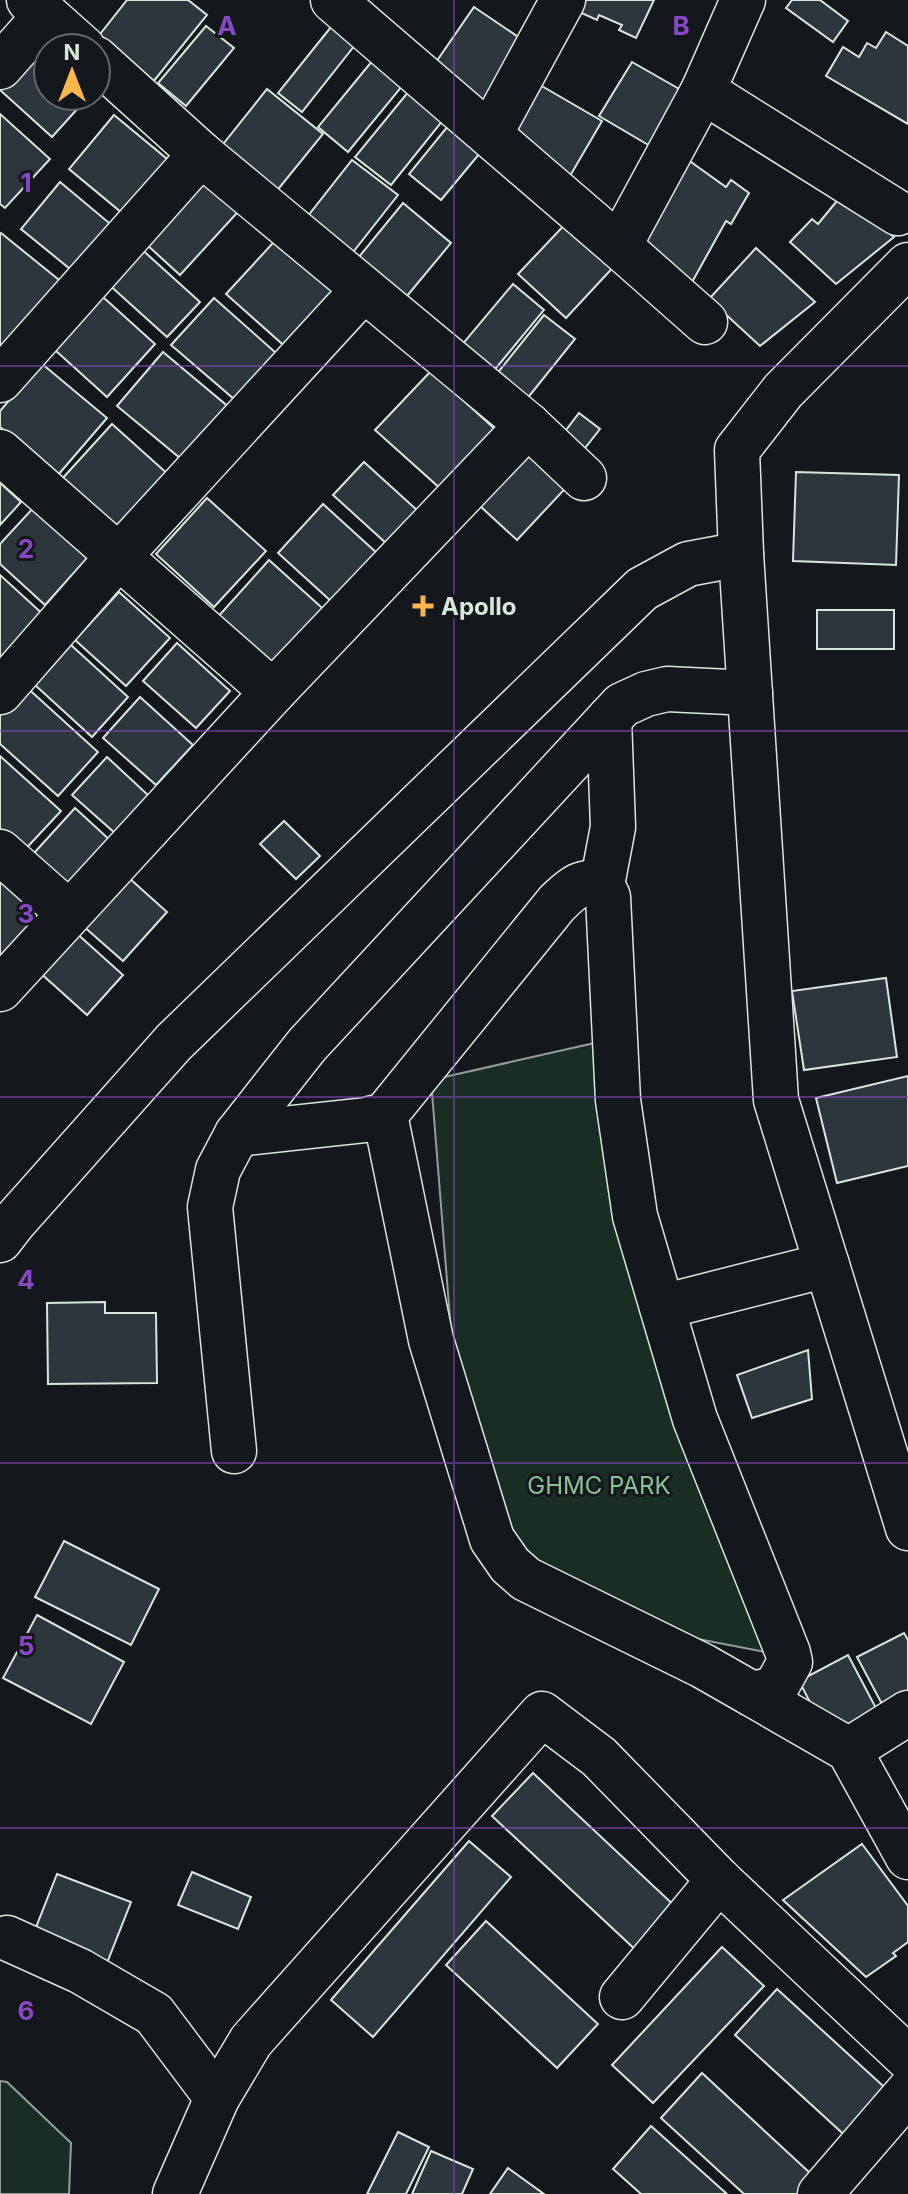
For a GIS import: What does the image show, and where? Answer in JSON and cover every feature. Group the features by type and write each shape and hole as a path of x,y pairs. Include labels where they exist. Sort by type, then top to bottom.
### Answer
{"street":[{"path":"490,134 563,0"},
{"path":"619,246 703,91 743,0"},
{"path":"0,67 37,7 65,32"},
{"path":"354,7 490,134 705,322"},
{"path":"112,73 201,154 528,425 584,478"},
{"path":"703,91 898,213"},
{"path":"0,380 201,154"},
{"path":"908,265 783,391 737,450 776,1100 908,1528"},
{"path":"0,692 118,557 363,290"},
{"path":"0,989 273,692 528,425"},
{"path":"0,452 273,692"},
{"path":"0,1240 174,1042 642,589 688,564 741,554"},
{"path":"234,1451 210,1207 218,1170 237,1134 307,1045 622,705 667,689 750,693"},
{"path":"609,719 613,827 602,885 608,897 618,1100 635,1216 695,1419 788,1653 790,1662 775,1689 752,1694"},
{"path":"0,852 69,913"},
{"path":"237,1134 366,1120 385,1115 557,903 576,885 593,882 602,885"},
{"path":"385,1115 431,1340 492,1539 510,1565 526,1579 703,1666 849,1750 908,1857"},
{"path":"662,1307 827,1265"},
{"path":"849,1750 908,1713"},
{"path":"175,2194 217,2098 251,2041 542,1714 599,1757 719,1880 908,2058"},
{"path":"622,1997 719,1880"},
{"path":"7,1938 80,1971 154,2014 217,2098"},
{"path":"820,2194 908,2092"}],"green space":[{"name":"GHMC PARK","path":"599,1042 781,1655 641,1628 513,1554 453,1356 431,1080"},
{"path":"0,2081 7,2082 71,2143 69,2194 0,2194"}],"building":[{"path":"127,0 188,0 207,15 153,82 112,50 112,32 102,32"},
{"path":"571,0 654,0 636,38 619,30 622,25 599,15 597,20 568,7"},
{"path":"792,0 820,0 848,21 833,42 786,8"},
{"path":"474,7 533,47 491,108 432,68"},
{"path":"206,26 234,48 186,106 158,83"},
{"path":"331,27 355,45 302,112 278,93"},
{"path":"886,32 908,46 908,124 826,76 843,47 859,57 867,43 876,48"},
{"path":"32,47 32,112 75,112 52,137 0,90 0,82"},
{"path":"373,60 403,85 348,152 318,127"},
{"path":"632,62 695,98 662,153 599,116"},
{"path":"540,85 602,121 570,176 507,139"},
{"path":"267,89 323,134 271,198 216,153"},
{"path":"409,91 444,119 391,185 355,157"},
{"path":"0,114 50,159 5,208 0,204"},
{"path":"114,115 178,168 133,222 69,169"},
{"path":"448,126 480,153 441,200 409,174"},
{"path":"684,157 726,187 731,180 749,193 731,224 726,221 691,284 637,241"},
{"path":"352,160 398,195 350,256 304,221"},
{"path":"213,171 247,202 180,275 146,244"},
{"path":"60,182 114,227 75,273 21,229"},
{"path":"841,196 894,237 836,284 790,242 812,219 818,224"},
{"path":"403,203 451,243 402,302 354,263"},
{"path":"572,217 619,261 566,318 518,274"},
{"path":"284,231 346,287 289,350 226,294"},
{"path":"0,234 69,288 0,349"},
{"path":"138,246 200,302 167,337 106,282"},
{"path":"756,248 815,302 760,346 709,299"},
{"path":"513,284 544,310 487,379 455,353"},
{"path":"93,288 155,344 107,397 45,341"},
{"path":"214,298 276,353 234,399 171,345"},
{"path":"544,315 575,339 522,405 491,381"},
{"path":"163,352 231,409 186,463 117,406"},
{"path":"41,363 107,418 58,475 0,427 0,411"},
{"path":"431,371 497,431 442,490 375,430"},
{"path":"579,413 600,429 574,462 554,446"},
{"path":"112,424 180,485 128,542 61,480"},
{"path":"524,433 575,478 517,540 468,495"},
{"path":"364,462 429,521 398,554 333,495"},
{"path":"796,472 899,475 896,565 793,561"},
{"path":"0,483 21,502 0,525"},
{"path":"207,498 266,551 214,607 156,554"},
{"path":"323,504 389,564 343,612 278,553"},
{"path":"35,506 89,556 45,605 0,564 0,544"},
{"path":"269,560 330,615 276,673 216,619"},
{"path":"0,575 46,617 6,661 0,655"},
{"path":"119,592 170,638 126,686 75,640"},
{"path":"817,610 894,610 894,649 817,649"},
{"path":"177,643 230,691 196,728 143,681"},
{"path":"71,645 128,697 92,737 35,685"},
{"path":"23,684 98,752 58,796 0,744 0,709"},
{"path":"140,697 193,745 156,785 103,738"},
{"path":"0,756 61,811 18,857 0,841"},
{"path":"107,757 149,796 116,834 72,795"},
{"path":"75,808 112,842 63,897 25,863"},
{"path":"284,821 320,856 296,879 260,844"},
{"path":"0,869 54,918 11,965 0,955"},
{"path":"119,869 167,912 123,961 74,918"},
{"path":"64,922 123,975 87,1015 27,961"},
{"path":"886,978 897,1057 804,1070 792,991"},
{"path":"908,1076 908,1166 837,1183 816,1098"},
{"path":"105,1302 105,1313 156,1313 157,1383 48,1384 47,1303"},
{"path":"808,1350 812,1399 752,1418 737,1375"},
{"path":"64,1541 159,1589 131,1645 35,1597"},
{"path":"37,1615 124,1662 91,1724 3,1678"},
{"path":"904,1633 908,1640 908,1693 883,1706 857,1657"},
{"path":"848,1655 878,1712 828,1737 799,1681"},
{"path":"533,1773 679,1910 639,1953 492,1816"},
{"path":"469,1841 511,1877 373,2037 331,2000"},
{"path":"862,1844 908,1906 908,1942 893,1953 896,1956 866,1977 783,1900"},
{"path":"192,1872 251,1897 238,1929 178,1905"},
{"path":"57,1874 131,1902 105,1968 31,1940"},
{"path":"486,1921 598,2024 557,2068 446,1965"},
{"path":"722,1947 764,1986 653,2103 612,2065"},
{"path":"777,1989 893,2095 851,2141 735,2035"},
{"path":"702,2073 823,2185 815,2194 744,2194 661,2118"},
{"path":"651,2126 727,2194 641,2194 613,2169"},
{"path":"398,2132 429,2147 406,2194 367,2194"},
{"path":"431,2151 473,2169 462,2194 412,2194"},
{"path":"508,2168 544,2194 490,2194"}],"place":[{"name":"Apollo","path":"423,606"}]}
